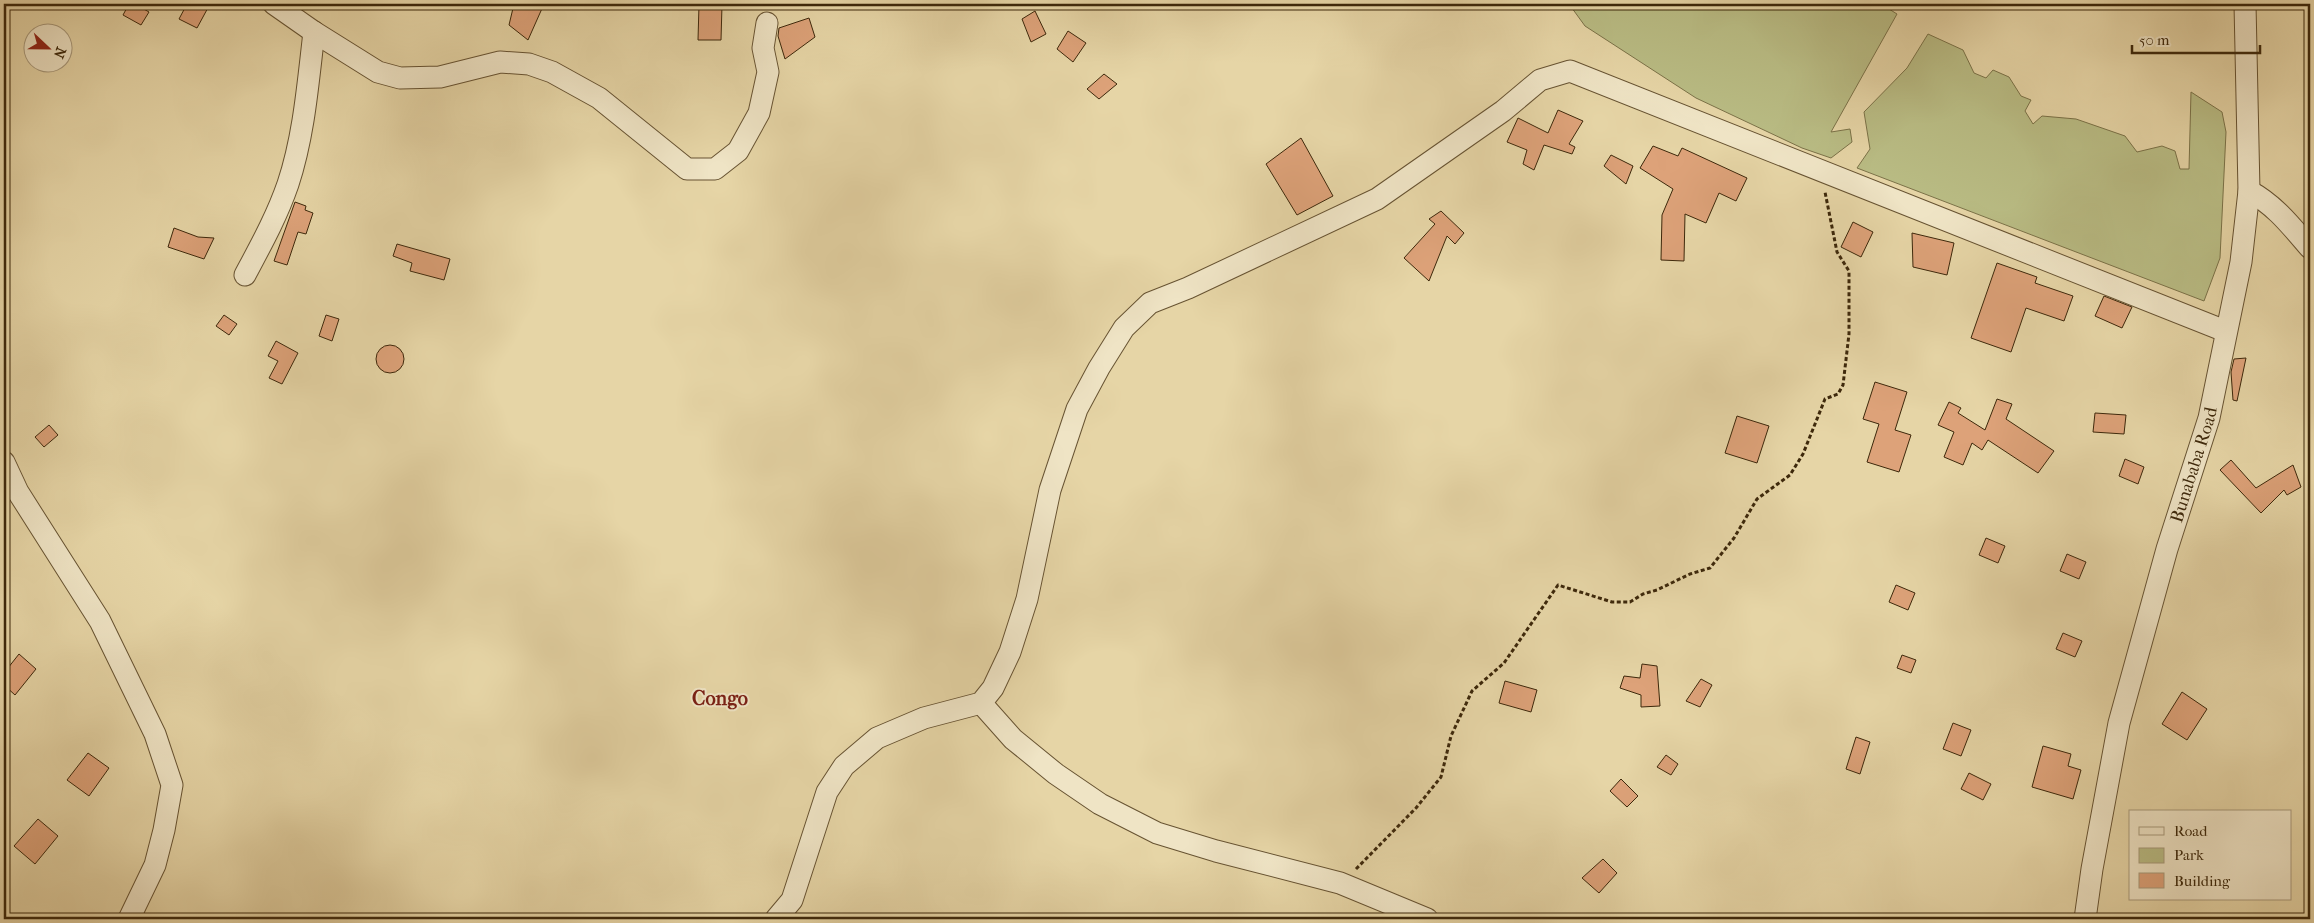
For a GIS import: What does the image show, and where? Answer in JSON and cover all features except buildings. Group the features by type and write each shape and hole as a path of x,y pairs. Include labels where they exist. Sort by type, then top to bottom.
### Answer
{"street":[{"path":"274,4 314,32 378,72 400,78 440,77 500,62 529,64 545,69 599,98 687,169 715,169 738,151 760,113 768,72 763,48 767,23"},
{"name":"Bunababa Road","path":"2085,919 2092,869 2120,723 2167,549 2209,418 2240,262 2248,191 2245,4"},
{"path":"245,275 272,223 288,184 302,121 314,32"},
{"path":"776,919 792,900 827,792 844,766 877,738 924,718 981,704 993,688 1013,643 1027,599 1050,490 1077,409 1099,368 1124,328 1150,304 1377,199 1503,111 1540,80 1570,71 2226,331"},
{"path":"2248,191 2264,200 2283,216 2310,248"},
{"path":"4,462 18,492 100,621 155,734 172,785 164,830 155,865 129,919"},
{"path":"981,704 1012,740 1056,774 1100,804 1157,833 1216,851 1340,883 1427,919"}],"path":[{"path":"1340,883 1377,850 1441,777 1451,736 1472,691 1504,664 1558,585 1612,602 1630,602 1643,594 1710,568 1734,538 1756,499 1790,475 1803,454 1825,399 1838,394 1843,385 1845,374 1849,334 1849,271 1837,252 1833,237 1825,199 1826,172"}],"green space":[{"path":"1569,4 1881,4 1897,14 1831,132 1850,129 1852,142 1831,158 1802,148 1696,98 1585,26"},
{"path":"1928,34 1963,50 1974,73 1986,78 1993,70 2009,77 2021,96 2031,100 2025,111 2033,124 2042,116 2076,119 2125,136 2137,152 2162,146 2175,151 2180,169 2189,169 2191,92 2222,112 2226,132 2220,258 2204,301 1857,168 1870,149 1864,112 1907,68"}],"district":[{"name":"Congo","path":"720,698"}]}
